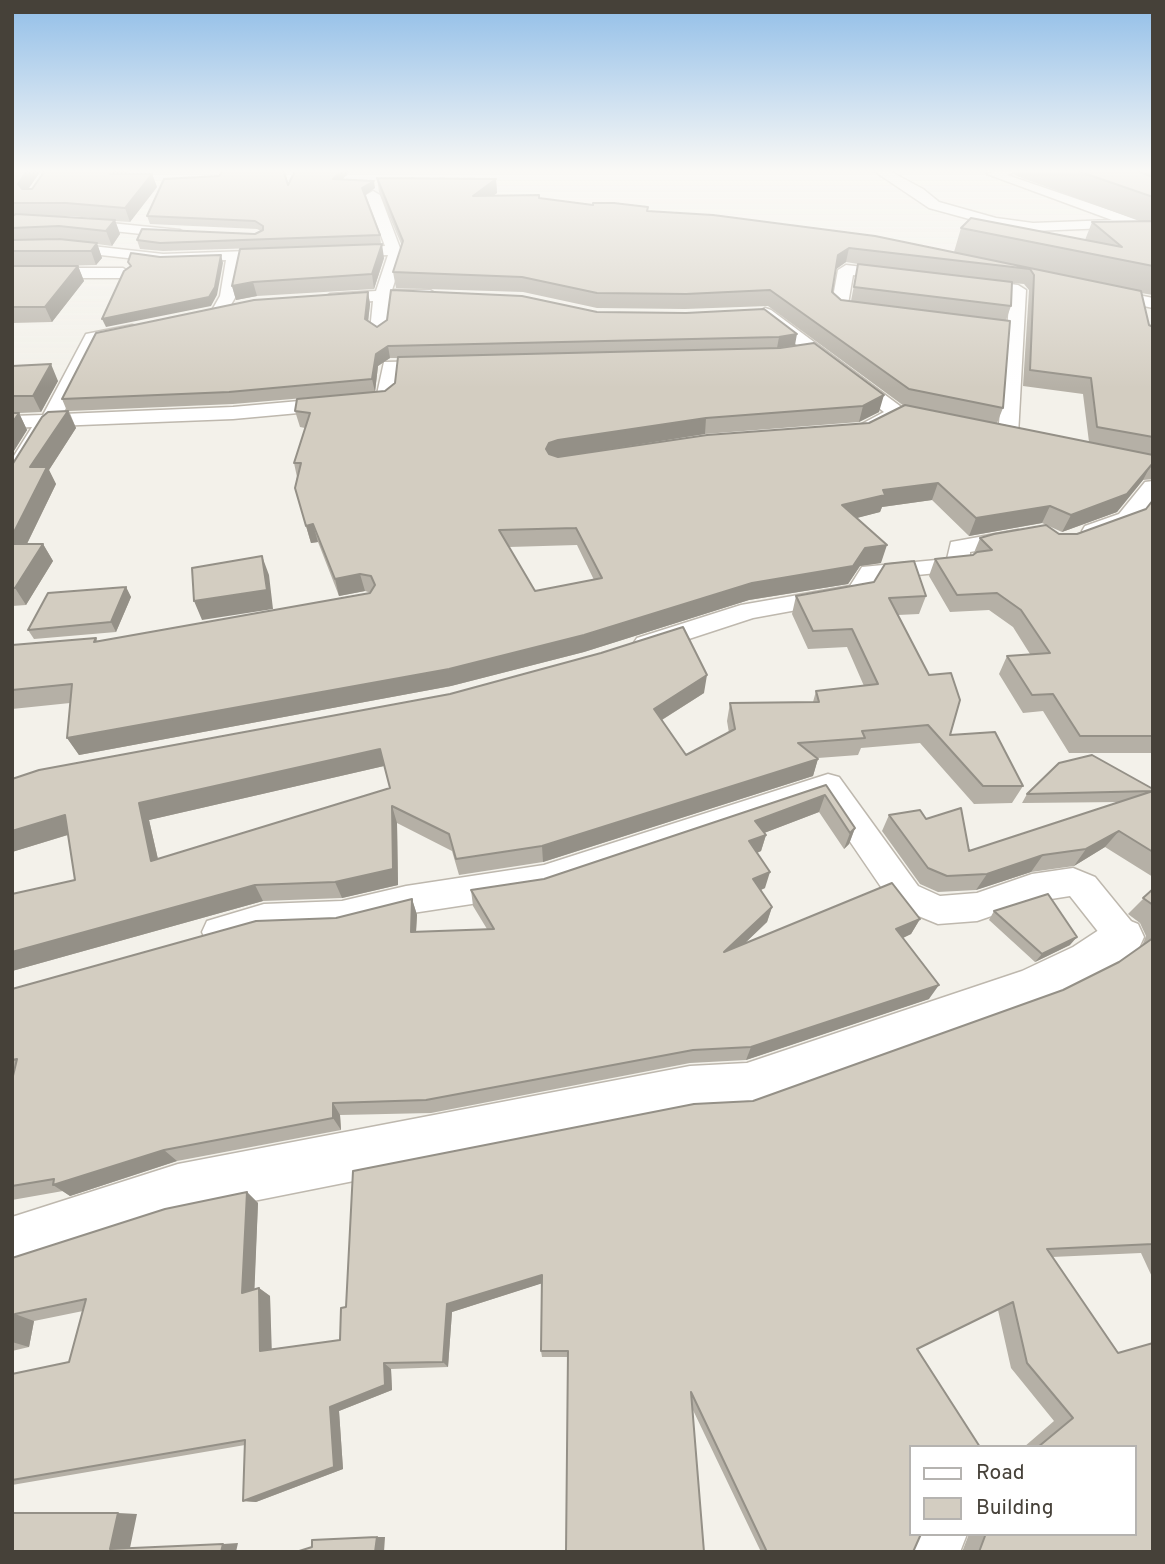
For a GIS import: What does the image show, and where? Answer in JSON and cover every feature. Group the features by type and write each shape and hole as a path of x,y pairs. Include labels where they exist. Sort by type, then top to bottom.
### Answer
{"street":[{"path":"378,331 382,295 396,256 390,242"},
{"path":"12,248 65,247 163,258 287,253"},
{"path":"324,252 393,250"},
{"path":"234,256 228,296 213,314 244,307"},
{"path":"880,313 839,308 846,270 912,277"},
{"path":"12,274 123,273"},
{"path":"952,282 1018,290 1009,330 1015,436 984,430"},
{"path":"1091,290 1147,306"},
{"path":"307,300 382,295 454,296"},
{"path":"753,314 767,313 897,413 922,418"},
{"path":"12,477 40,429 50,420 92,338 155,325"},
{"path":"789,354 813,351"},
{"path":"12,422 233,413 386,399 390,366 454,366"},
{"path":"851,432 864,431 897,413"},
{"path":"1069,540 1127,519 1153,487"},
{"path":"618,653 750,611 859,592 870,572 958,565 959,547 1042,533"},
{"path":"12,1244 178,1190 690,1090 747,1087 1033,988 1088,961 1123,937 1083,887 1073,882 1032,888 977,907 937,910 906,896 828,785 644,843 544,879 406,900 342,916 264,919 185,942"},
{"path":"927,1552 940,1536"}],"building":[{"path":"12,242 97,243 91,251 12,251"},
{"path":"403,242 904,242 1141,291 1149,325 1153,327 1153,437 1097,427 1091,378 1030,370 1034,275 1030,269 849,248 838,255 832,292 841,300 1010,321 1003,408 909,389 770,290 686,294 597,293 522,277 393,272"},
{"path":"1032,242 1096,242 1122,247 1116,242 1153,242 1153,266"},
{"path":"382,244 372,274 253,282 232,286 240,249"},
{"path":"131,253 160,257 221,255 215,287 209,297 102,319 124,271 131,266 128,262"},
{"path":"858,264 1012,282 1011,306 854,287"},
{"path":"12,266 78,266 45,307 12,307"},
{"path":"391,290 522,296 597,312 686,313 764,309 797,334 779,337 388,346 376,354 372,379 229,392 62,399 96,333 254,300 368,292 365,319 377,327 387,320"},
{"path":"814,343 884,395 863,406 706,418 558,440 549,443 546,449 549,454 558,457 707,435 869,423 905,405 1153,455 1153,463 1127,494 1071,515 1050,506 976,518 938,483 883,490 885,495 842,505 887,545 865,548 853,566 752,583 584,635 449,669 67,738 72,684 12,690 12,645 96,638 94,642 370,593 375,585 371,576 360,574 335,579 313,524 306,526 295,488 301,463 294,463 310,413 295,411 297,399 385,391 395,383 398,357 780,348","holes":["576,528 602,578 535,591 499,530"]},
{"path":"51,364 33,396 12,396 12,366"},
{"path":"68,411 30,467 47,467 12,536 12,465 42,417 48,412"},
{"path":"12,413 19,413 12,423"},
{"path":"1153,500 1153,736 1080,736 1053,694 1032,695 1007,656 1050,653 1021,610 997,593 957,595 935,559 992,550 980,538 994,534 1046,525 1059,534 1077,534 1146,509"},
{"path":"12,544 43,544 15,588 12,588"},
{"path":"262,556 267,590 194,601 192,568"},
{"path":"914,561 926,596 889,598 929,675 951,673 960,700 950,735 995,732 1023,786 983,786 928,725 862,731 865,738 798,743 818,759 542,846 456,859 449,834 392,806 393,869 335,882 255,885 12,952 12,894 75,880 65,815 12,831 12,779 39,770 450,694 601,653 683,627 707,675 654,709 686,755 735,729 730,703 819,702 816,691 878,684 852,629 813,631 796,596 874,582 885,564","holes":["380,749 390,788 151,861 139,803"]},
{"path":"126,587 111,622 28,630 48,593"},
{"path":"1092,755 1153,791 1027,794 1059,763"},
{"path":"826,785 855,828 850,833 825,795 755,821 766,835 749,841 770,872 753,879 772,907 724,952 892,883 920,919 896,929 939,985 751,1047 693,1050 426,1100 333,1103 333,1118 164,1150 53,1185 54,1179 12,1186 12,1080 17,1059 12,1060 12,989 256,921 336,918 412,899 411,932 494,929 471,890 544,879"},
{"path":"1153,791 1153,852 1119,831 1086,849 1043,855 987,874 947,876 928,868 889,815 920,810 926,819 961,808 969,851"},
{"path":"1153,889 1153,905 1143,898"},
{"path":"1048,894 1077,937 1042,954 994,911"},
{"path":"1153,938 1153,1244 1047,1249 1118,1353 1153,1343 1153,1552 979,1552 985,1536 1137,1536 1137,1445 1040,1445 1073,1418 1027,1363 1013,1302 917,1349 979,1445 909,1445 909,1536 920,1536 913,1552 767,1552 691,1392 704,1552 566,1552 568,1351 541,1351 542,1275 447,1304 443,1362 384,1363 385,1385 330,1407 334,1467 243,1501 245,1440 12,1480 12,1374 69,1362 86,1299 15,1314 12,1325 12,1258 165,1209 247,1192 242,1293 259,1288 260,1351 340,1340 341,1308 346,1307 353,1171 694,1104 753,1101 1063,990 1119,962"},
{"path":"12,1513 118,1513 110,1549 223,1544 221,1552 12,1552"},
{"path":"377,1537 375,1552 296,1552 312,1547 312,1540"}]}
